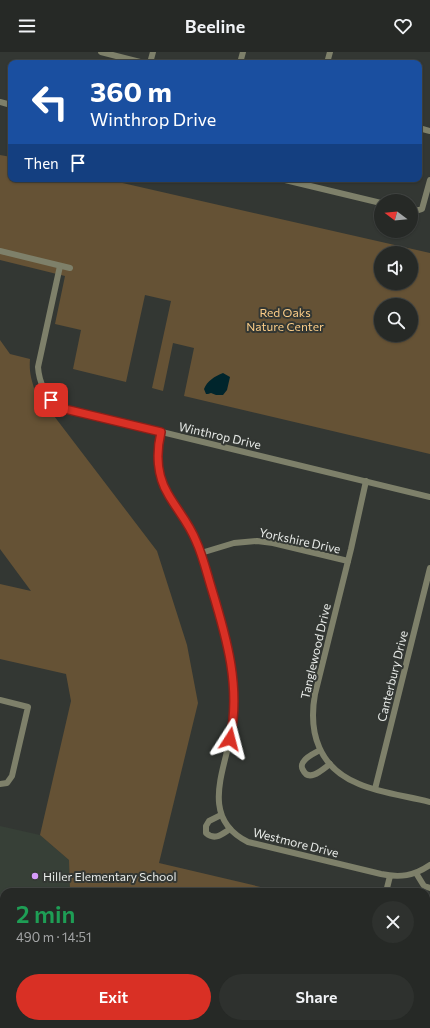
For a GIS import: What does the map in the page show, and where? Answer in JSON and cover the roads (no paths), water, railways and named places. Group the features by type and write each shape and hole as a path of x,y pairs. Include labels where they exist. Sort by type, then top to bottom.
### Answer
{"street":[{"path":"101,52 132,60"},
{"path":"418,210 422,208 430,180"},
{"path":"300,182 374,201"},
{"path":"0,251 70,268"},
{"name":"Winthrop Drive","path":"60,266 39,360 38,377 41,385 51,400 59,407 430,497"},
{"name":"Westmore Drive","path":"161,432 158,459 162,480 168,495 191,529 201,553 226,636 230,655 234,686 234,714 232,730 218,791 218,806 221,815 230,829 241,838 254,844 390,876 401,877 416,873 430,865"},
{"name":"Tanglewood Drive","path":"366,482 313,705 312,715 314,733 320,750 330,764 348,779 375,789 430,802"},
{"name":"Yorkshire Drive","path":"201,553 234,543 257,541 273,543 348,561"},
{"name":"Canterbury Drive","path":"375,789 430,568"},
{"path":"0,700 28,707 12,776 6,784 0,784"},
{"path":"320,750 304,761 302,766 304,772 309,775 314,774 330,764"},
{"path":"221,815 209,821 206,826 206,834 216,837 230,829"},
{"path":"416,873 424,886 430,888"},
{"path":"387,888 390,876"}],"water":[{"path":"223,373 230,377 227,390 223,395 211,393 206,394 204,389 209,381"}],"place":[{"name":"Hiller Elementary School","path":"35,876"}],"park label":[{"name":"Red Oaks Nature Center","path":"285,319"}]}
